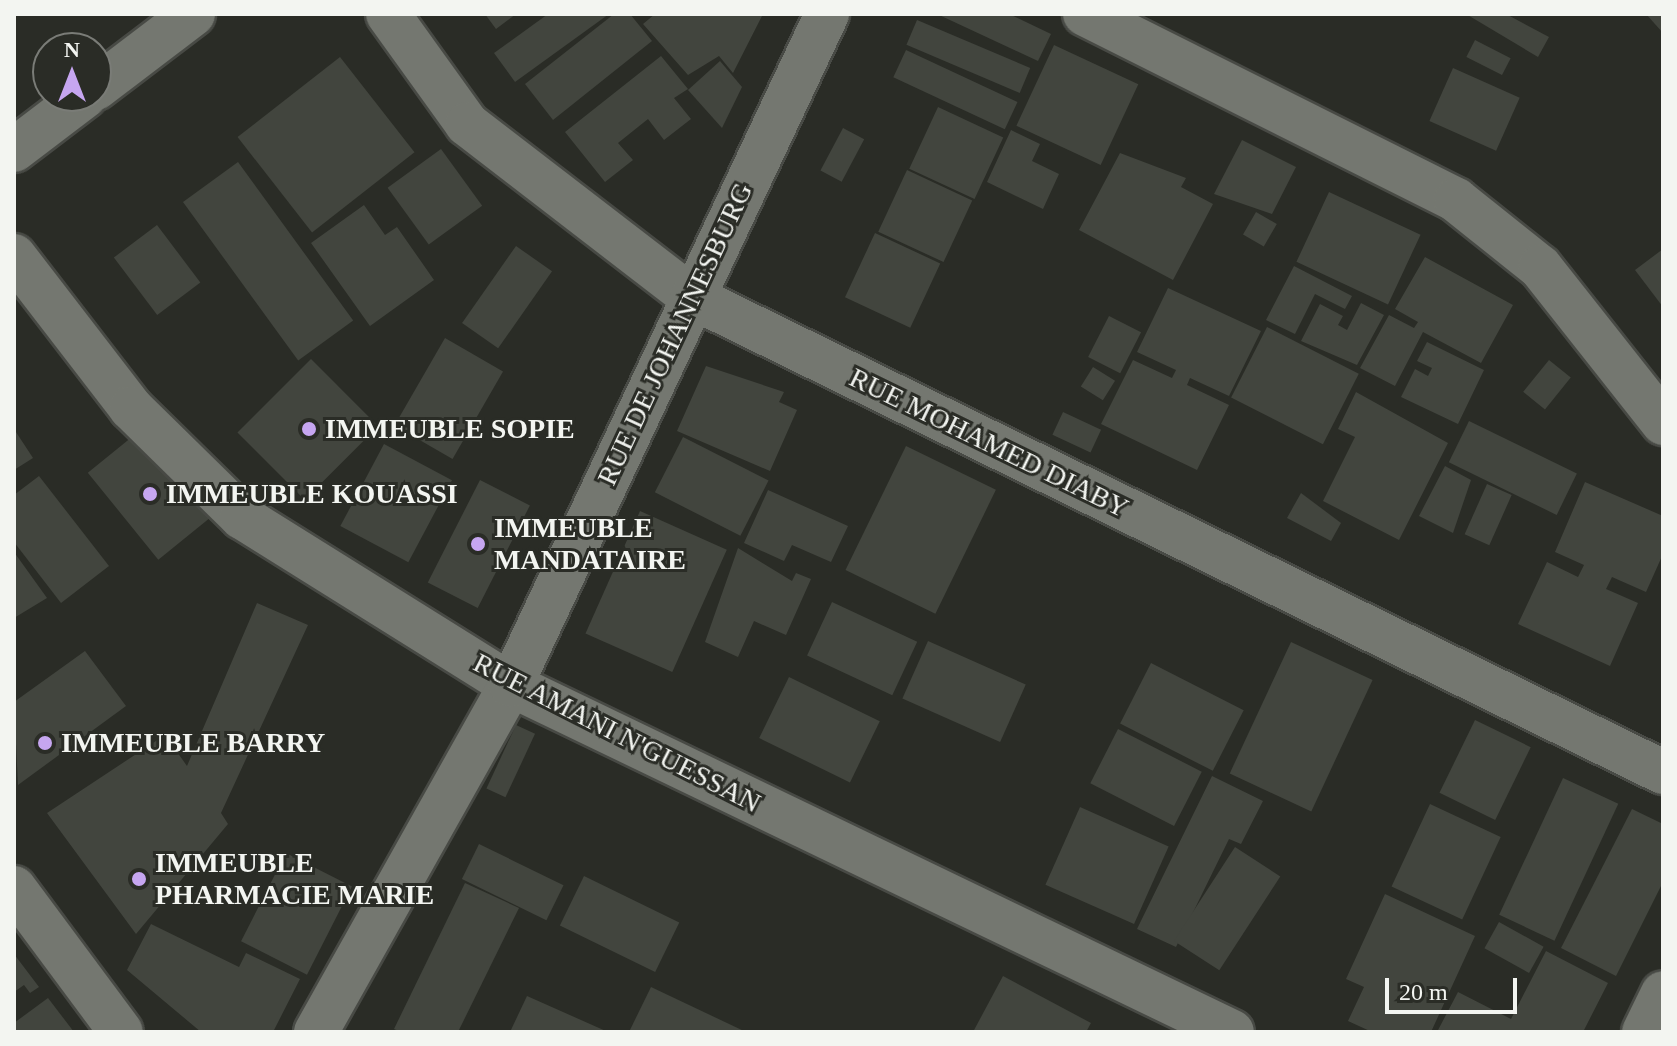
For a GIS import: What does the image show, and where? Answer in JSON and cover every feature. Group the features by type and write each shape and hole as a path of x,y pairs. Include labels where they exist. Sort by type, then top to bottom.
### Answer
{"street":[{"path":"112,76 193,14"},
{"name":"RUE MOHAMED DIABY","path":"388,14 467,124 692,297 1663,772"},
{"name":"RUE DE JOHANNESBURG","path":"316,1032 511,685 827,14"},
{"path":"1085,14 1456,200 1540,267 1663,423"},
{"path":"14,150 64,112"},
{"name":"RUE AMANI N'GUESSAN","path":"14,256 131,408 242,517 511,685 1232,1032"},
{"path":"14,888 121,1032"},
{"path":"1644,1032 1663,993"}],"building":[{"path":"485,14 516,14 496,29"},
{"path":"548,14 609,14 515,82 494,53"},
{"path":"614,14 630,14 652,41 553,120 525,84"},
{"path":"655,14 763,14 733,73 719,56 688,75 643,24"},
{"path":"937,14 1009,14 1051,34 1038,61"},
{"path":"1466,14 1506,14 1549,37 1538,57"},
{"path":"1646,14 1663,14 1663,33"},
{"path":"917,20 1030,68 1020,93 906,45"},
{"path":"1475,40 1511,58 1502,75 1466,57"},
{"path":"1054,45 1138,84 1101,165 1016,126"},
{"path":"906,50 1017,102 1005,129 893,77"},
{"path":"661,56 688,89 674,98 691,119 664,140 648,119 618,143 633,160 605,182 565,132"},
{"path":"340,57 414,152 312,232 238,137"},
{"path":"720,61 742,87 722,128 688,90"},
{"path":"1453,68 1520,98 1496,151 1429,121"},
{"path":"938,107 1003,137 975,199 909,169"},
{"path":"843,128 864,139 842,182 820,170"},
{"path":"1011,130 1040,144 1032,161 1059,174 1043,209 987,182"},
{"path":"1242,140 1296,167 1272,214 1214,194"},
{"path":"441,149 482,206 429,244 388,188"},
{"path":"1120,153 1186,178 1181,187 1213,204 1173,280 1079,230"},
{"path":"238,162 353,321 298,361 183,202"},
{"path":"907,170 972,200 944,262 878,232"},
{"path":"1329,192 1421,235 1388,304 1296,262"},
{"path":"364,205 385,235 397,227 434,280 370,326 311,243"},
{"path":"1256,212 1277,224 1264,247 1243,235"},
{"path":"157,225 200,283 157,315 114,257"},
{"path":"875,233 940,263 910,328 845,297"},
{"path":"516,246 552,271 498,348 462,323"},
{"path":"1663,249 1663,307 1635,270"},
{"path":"1425,257 1513,305 1481,363 1423,332 1395,386 1360,368 1389,315 1414,328 1418,322 1395,309"},
{"path":"1294,266 1352,296 1345,309 1315,294 1295,334 1266,320"},
{"path":"1168,288 1261,331 1229,396 1190,378 1187,385 1229,405 1197,470 1101,424 1133,360 1172,378 1176,370 1137,352"},
{"path":"1361,303 1384,315 1357,365 1301,341 1320,304 1343,316 1338,325 1347,330"},
{"path":"1109,316 1141,332 1120,373 1088,357"},
{"path":"1267,327 1359,374 1323,444 1231,397"},
{"path":"445,338 503,372 453,459 394,425"},
{"path":"1427,342 1484,370 1458,424 1401,397 1415,369 1428,376 1432,368 1417,361"},
{"name":"IMMEUBLE SOPIE","path":"311,359 378,426 305,500 237,433"},
{"path":"1549,360 1571,378 1545,409 1523,392"},
{"path":"706,366 784,392 779,402 797,410 770,471 677,431"},
{"path":"1093,367 1115,381 1103,400 1081,387"},
{"path":"1356,392 1448,443 1399,540 1323,501 1355,437 1338,429"},
{"path":"1063,412 1101,430 1090,452 1052,435"},
{"path":"1469,421 1577,474 1557,515 1449,462"},
{"name":"IMMEUBLE KOUASSI","path":"143,428 213,515 158,560 88,473"},
{"path":"14,429 33,458 14,470"},
{"path":"683,437 769,481 740,536 655,492"},
{"path":"384,444 452,480 408,562 340,526"},
{"path":"906,446 996,490 935,614 846,570"},
{"path":"1445,466 1471,480 1453,533 1419,516"},
{"path":"39,476 109,566 61,603 14,542 14,495"},
{"name":"IMMEUBLE MANDATAIRE","path":"480,480 530,505 478,608 428,582"},
{"path":"1585,482 1663,516 1663,554 1646,592 1612,577 1606,589 1638,603 1610,666 1518,624 1547,562 1578,577 1584,565 1555,552"},
{"path":"1487,484 1512,495 1489,545 1465,534"},
{"path":"768,490 848,526 831,562 792,545 784,561 744,543"},
{"path":"1301,493 1341,523 1331,541 1287,518"},
{"path":"640,511 727,550 672,672 585,633"},
{"path":"738,548 792,581 796,573 811,579 786,635 754,621 738,657 705,642"},
{"path":"14,552 47,598 14,618"},
{"path":"832,602 917,642 892,695 807,655"},
{"name":"IMMEUBLE PHARMACIE MARIE","path":"257,603 308,625 221,813 228,824 136,934 47,813 165,735 187,766"},
{"path":"928,641 1026,685 1000,742 902,699"},
{"path":"1291,642 1373,680 1311,811 1230,773"},
{"name":"IMMEUBLE BARRY","path":"85,651 126,706 18,785 14,702"},
{"path":"1151,663 1244,710 1213,771 1120,724"},
{"path":"789,677 880,721 850,782 759,738"},
{"path":"1475,720 1531,747 1495,820 1439,793"},
{"path":"516,725 535,734 505,797 486,788"},
{"path":"1118,729 1202,772 1174,826 1090,783"},
{"path":"1212,776 1263,801 1241,844 1229,839 1176,947 1137,929"},
{"path":"1563,778 1618,804 1554,941 1499,915"},
{"path":"1430,804 1501,837 1462,919 1392,886"},
{"path":"1080,807 1169,846 1134,924 1045,885"},
{"path":"1632,809 1663,824 1663,882 1616,976 1561,948"},
{"path":"479,844 563,885 546,920 462,879"},
{"path":"1235,847 1280,876 1219,970 1174,941"},
{"path":"286,853 352,887 307,975 241,941"},
{"path":"584,876 679,922 655,972 560,925"},
{"path":"465,883 519,908 458,1032 401,1032 394,1029"},
{"path":"1385,894 1475,936 1431,1032 1372,1032 1348,1021 1364,987 1346,979"},
{"path":"1499,922 1544,947 1529,973 1484,948"},
{"path":"151,924 239,967 246,953 300,979 273,1032 201,1032 127,970"},
{"path":"1546,951 1608,983 1583,1032 1437,1032 1458,992 1511,1019"},
{"path":"14,954 39,987 30,993 24,985 14,992"},
{"path":"1003,976 1091,1023 1086,1032 973,1032"},
{"path":"651,987 746,1032 629,1032"},
{"path":"527,996 608,1032 510,1032"},
{"path":"48,998 74,1032 14,1032 14,1023"}],"place":[{"name":"IMMEUBLE SOPIE","path":"309,429"},
{"name":"IMMEUBLE KOUASSI","path":"150,494"},
{"name":"IMMEUBLE MANDATAIRE","path":"478,544"},
{"name":"IMMEUBLE BARRY","path":"45,743"},
{"name":"IMMEUBLE PHARMACIE MARIE","path":"139,879"}]}
